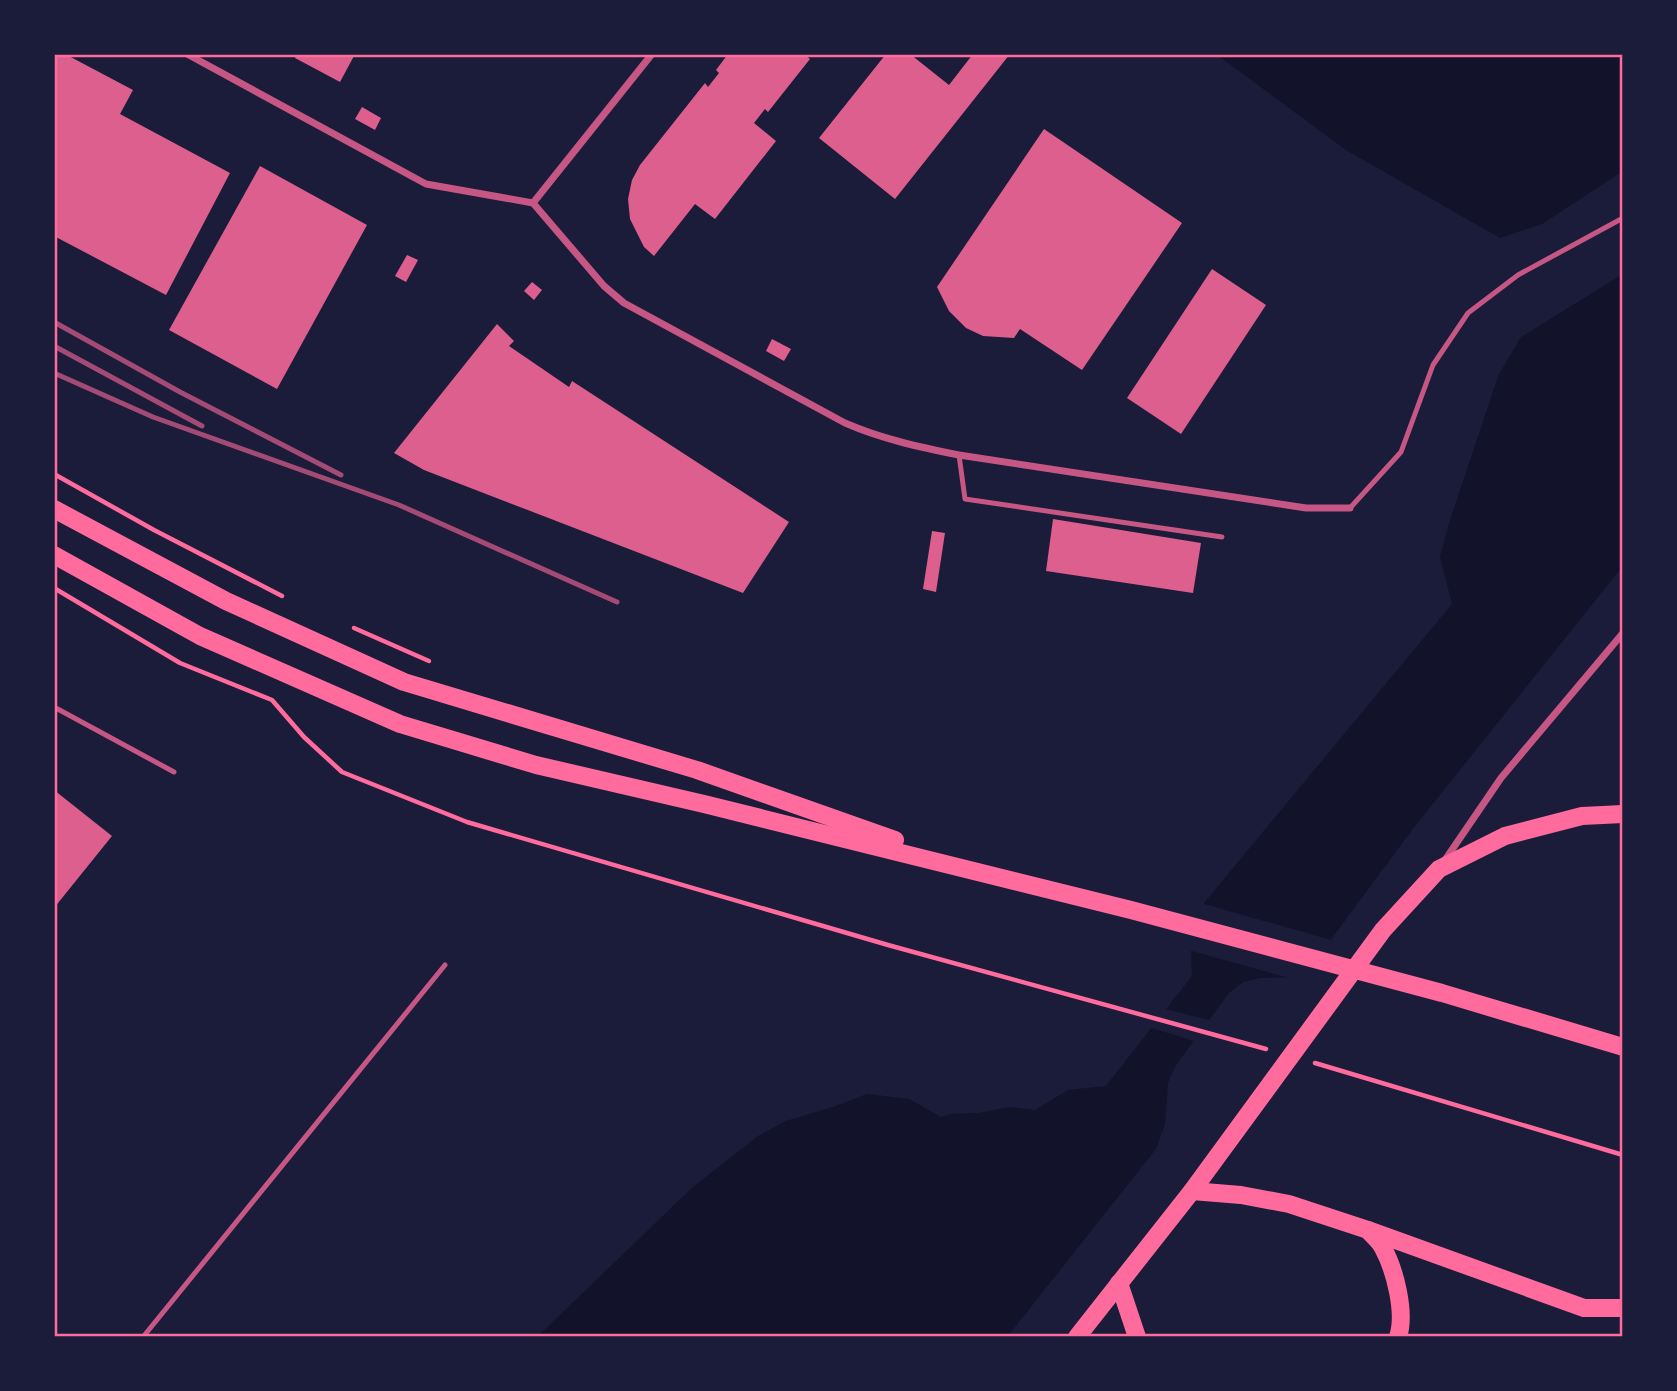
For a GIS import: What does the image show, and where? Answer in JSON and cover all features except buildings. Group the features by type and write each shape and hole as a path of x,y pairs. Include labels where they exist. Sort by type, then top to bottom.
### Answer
{"main road":[{"path":"54,509 226,601 404,682 697,770 995,875"},
{"path":"54,555 201,636 400,724 536,765 1131,910 1442,993 1623,1047"},
{"path":"1077,1337 1192,1191 1383,930 1439,869 1505,836 1582,816 1623,814"},
{"path":"1192,1191 1241,1195 1289,1204 1584,1308 1623,1308"},
{"path":"1368,1230 1383,1248 1399,1294 1398,1337"},
{"path":"1119,1283 1137,1337"}],"street":[{"path":"187,54 426,184 533,203 604,286 624,303 845,423 903,444 958,455 1306,508 1350,508"},
{"path":"533,203 652,54"},
{"path":"1439,869 1501,778 1623,633"}],"lane":[{"path":"1350,508 1401,452 1433,365 1468,313 1518,275 1623,218"},
{"path":"958,455 965,499 1222,537"},
{"path":"54,707 174,772"},
{"path":"143,1337 445,965"}],"path":[{"path":"54,474 154,530 288,598"},
{"path":"54,589 180,663 272,700 304,737 342,772 454,817 888,945 1236,1041"},
{"path":"347,625 431,661"},
{"path":"1342,1070 1623,1155"}],"shaded area":[{"path":"1216,54 1623,54 1623,171 1542,224 1500,238 1346,150"},
{"path":"1623,274 1623,566 1415,826 1303,977 1260,978 1243,982 1229,993 1176,1065 1168,1083 1165,1124 1156,1149 1007,1337 537,1337 693,1187 758,1136 786,1121 867,1094 909,1099 941,1117 1010,1107 1035,1110 1068,1090 1106,1086 1192,976 1191,948 1204,903 1452,604 1440,557 1499,374 1521,337"}],"pier":[{"path":"1201,903 1335,941 1304,980 1188,950"},
{"path":"1162,1008 1213,1021 1197,1042 1148,1027"}],"railway":[{"path":"54,322 180,392 341,475"},
{"path":"54,346 202,426"},
{"path":"54,373 153,417 399,505 617,602"}]}
